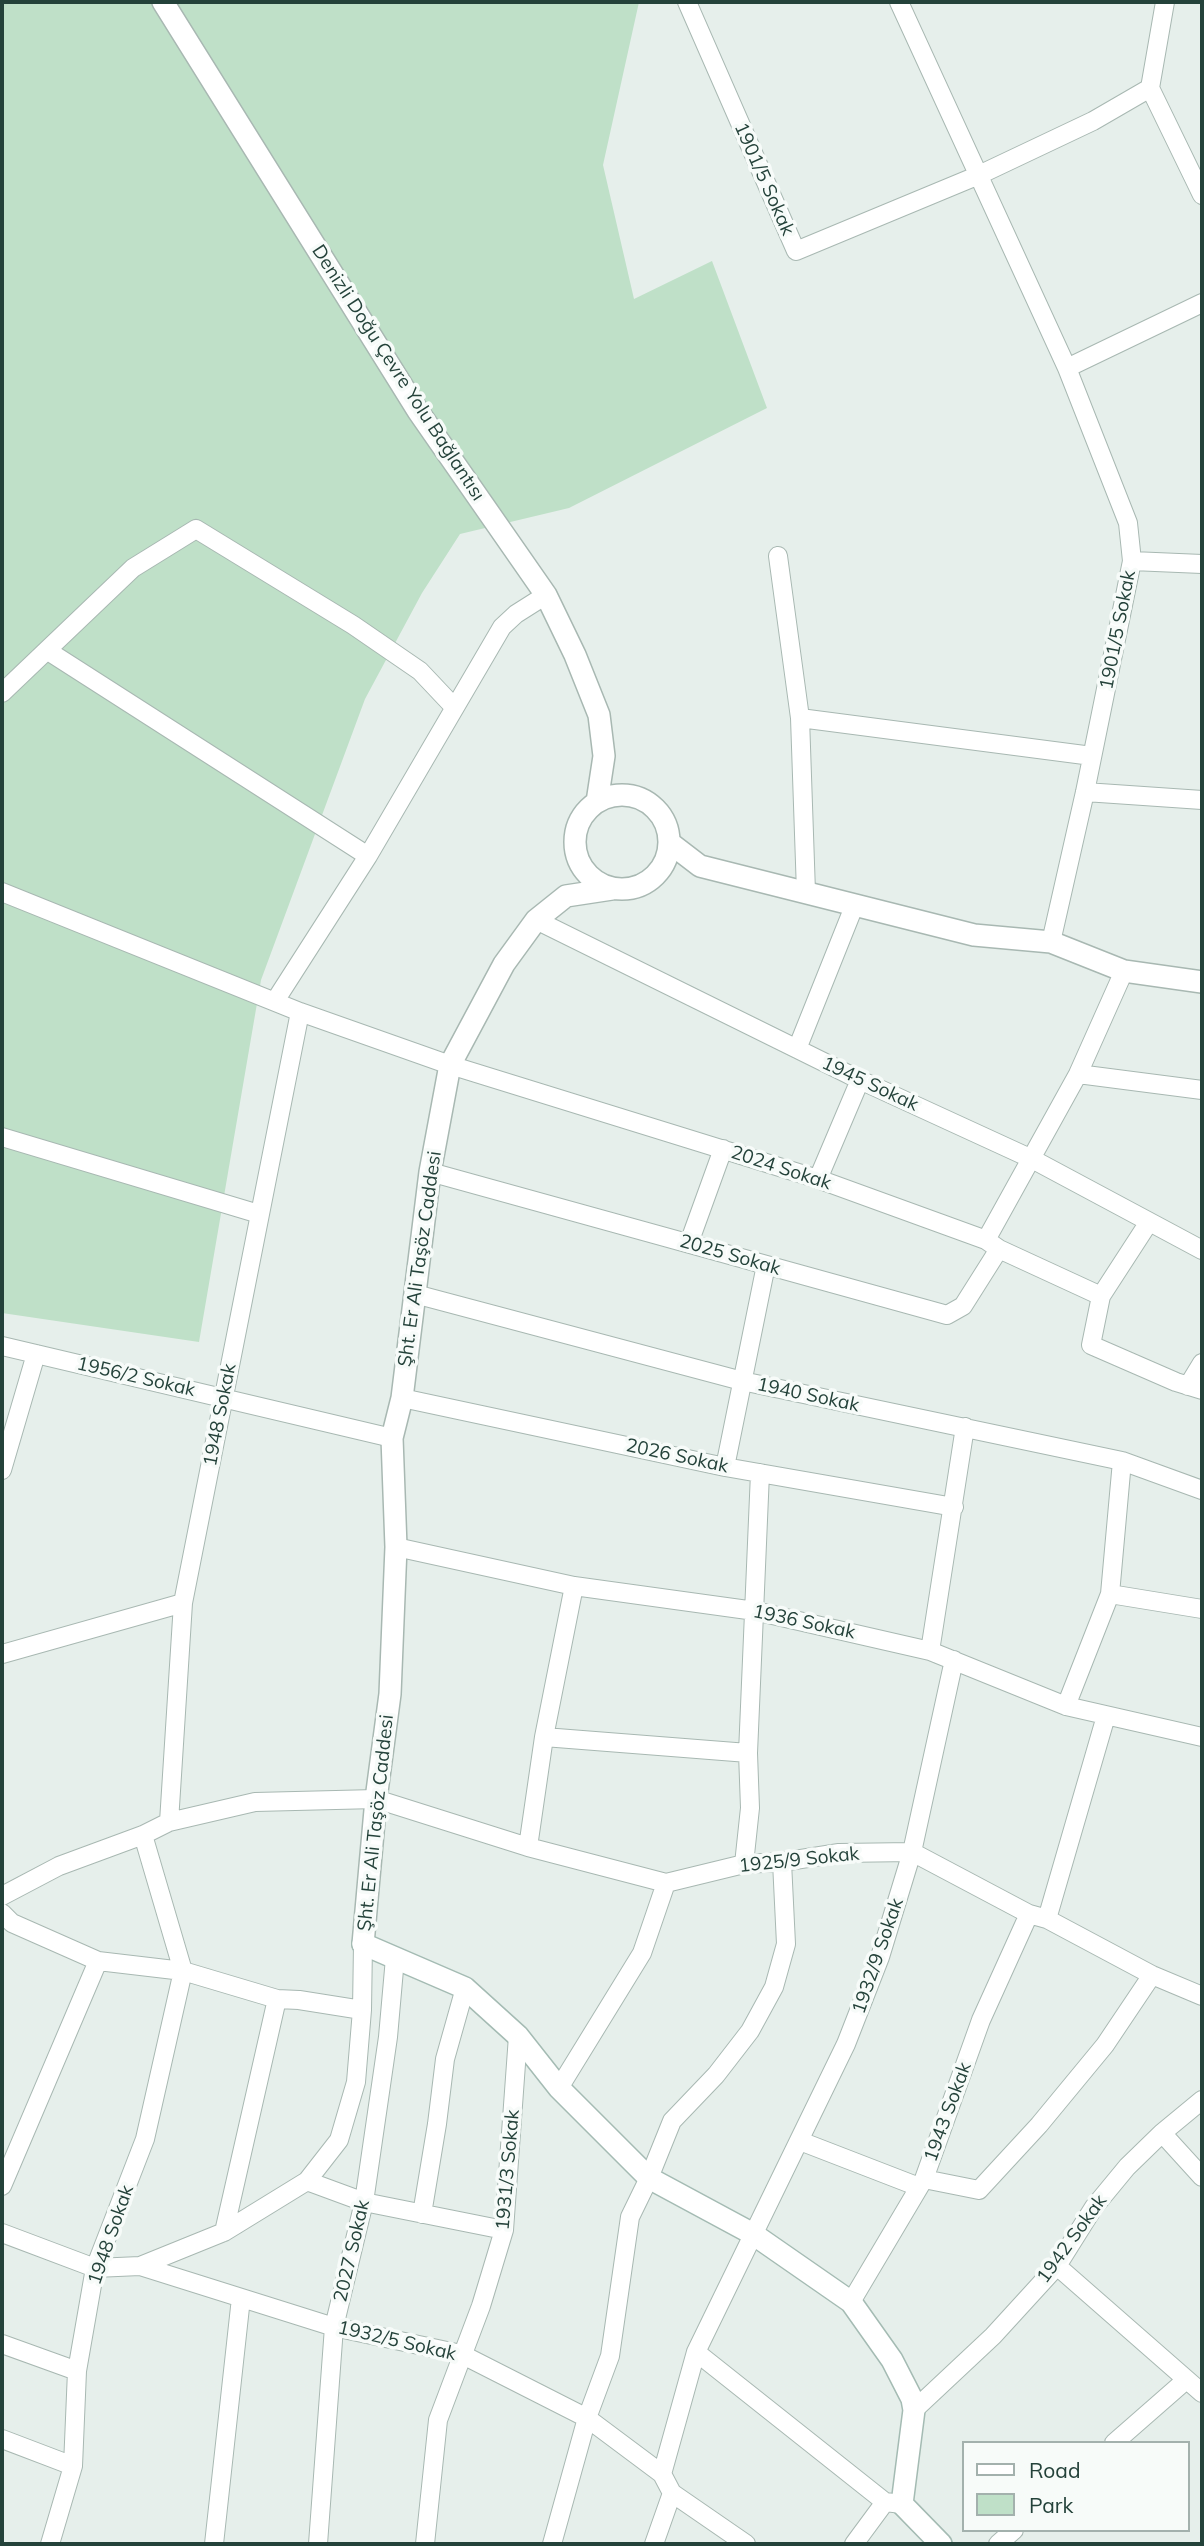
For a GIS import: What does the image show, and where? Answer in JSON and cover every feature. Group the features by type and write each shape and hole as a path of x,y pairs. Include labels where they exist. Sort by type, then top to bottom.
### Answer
{"street":[{"name":"Denizli Doğu Çevre Yolu Bağlantısı","path":"163,2 418,411 546,595 575,655 599,715 604,756"},
{"name":"1901/5 Sokak","path":"687,2 796,251 979,175"},
{"name":"1901/5 Sokak","path":"899,2 1067,368 1128,523 1132,561 1051,942"},
{"path":"1165,2 1150,88 1202,195"},
{"path":"979,175 1093,121 1150,88"},
{"path":"1067,368 1202,303"},
{"path":"2,694 133,568 196,529 353,625 420,671 454,708"},
{"path":"778,556 800,718 806,892"},
{"path":"1132,561 1202,565"},
{"path":"275,1001 368,856 502,626 546,595"},
{"path":"48,651 368,856"},
{"path":"800,718 1092,756"},
{"path":"604,756 623,795"},
{"path":"597,802 604,756"},
{"path":"1085,792 1202,800"},
{"path":"651,881 662,870 670,842 668,828 656,809 638,797 623,795 597,802 579,821 575,833 577,859 566,897 638,888 651,881 700,866"},
{"path":"670,842 700,866 974,936 1051,942 1124,971 1202,982"},
{"path":"577,859 584,871 612,890"},
{"name":"2024 Sokak","path":"2,892 300,1012 450,1065 818,1179 993,1245 1101,1296"},
{"name":"Şht. Er Ali Taşöz Caddesi","path":"566,897 536,920 504,964 450,1065 430,1172 402,1398 392,1438 396,1547 390,1694 376,1799 363,1944 465,1988 518,2036 559,2088 649,2178 753,2234 851,2302 892,2360 912,2399 914,2410 893,2503"},
{"path":"797,1049 855,904"},
{"name":"1945 Sokak","path":"536,920 860,1080 1032,1159 1202,1250"},
{"name":"2025 Sokak","path":"430,1172 947,1315 963,1306 1032,1159 1078,1073 1124,971"},
{"name":"1948 Sokak","path":"169,1822 183,1603 300,1012"},
{"path":"1078,1073 1202,1090"},
{"path":"818,1179 860,1080"},
{"path":"2,1137 259,1214"},
{"path":"690,1243 723,1149"},
{"path":"1149,1222 1101,1296 1091,1345 1195,1388 1202,1363"},
{"path":"725,1467 766,1265"},
{"name":"1940 Sokak","path":"415,1294 742,1381 1122,1461 1202,1490"},
{"name":"1956/2 Sokak","path":"2,1346 392,1438"},
{"path":"2,1470 36,1354"},
{"name":"2026 Sokak","path":"402,1398 725,1467 954,1507"},
{"path":"930,1651 965,1427"},
{"path":"1066,1706 1110,1594 1122,1461"},
{"path":"744,1864 750,1808 748,1753 760,1473"},
{"name":"1936 Sokak","path":"396,1547 574,1586 755,1611 930,1651 1066,1706 1202,1737"},
{"path":"528,1847 544,1737 574,1586"},
{"path":"1110,1594 1202,1609"},
{"path":"2,1654 183,1603"},
{"name":"1932/9 Sokak","path":"662,2474 696,2352 846,2044 880,1957 912,1852 954,1660"},
{"path":"1048,1919 1105,1716"},
{"path":"544,1737 748,1753"},
{"name":"1925/9 Sokak","path":"2,1896 59,1866 143,1835 169,1822 255,1802 376,1799 528,1847 666,1884 744,1864 782,1862 839,1853 912,1852 1029,1914 1048,1919 1152,1975 1202,1996"},
{"path":"143,1835 183,1971"},
{"path":"552,2544 587,2418 610,2356 630,2217 672,2121 716,2075 750,2031 774,1987 786,1944 782,1862"},
{"path":"559,2088 642,1953 666,1884"},
{"path":"2,1913 12,1923 98,1961 183,1971 277,1999 362,2010"},
{"name":"1943 Sokak","path":"851,2302 922,2183 981,2020 1029,1914"},
{"path":"140,2266 224,2232 307,2181 339,2140 356,2082 362,2010 363,1944"},
{"name":"2027 Sokak","path":"318,2544 334,2327 364,2202 388,2037 395,1958"},
{"path":"2,2186 98,1961"},
{"name":"1948 Sokak","path":"50,2544 73,2466 77,2371 95,2268 145,2139 183,1971"},
{"path":"800,2141 922,2183 979,2190 1039,2125 1105,2045 1152,1975"},
{"path":"422,2214 445,2059 465,1988"},
{"path":"224,2232 277,1999"},
{"name":"1931/3 Sokak","path":"425,2544 438,2420 481,2306 504,2230 518,2036"},
{"name":"1942 Sokak","path":"914,2410 993,2336 1057,2266 1094,2207 1127,2166 1202,2100"},
{"path":"1162,2133 1202,2178"},
{"path":"307,2181 364,2202 504,2230"},
{"name":"1932/5 Sokak","path":"2,2232 95,2268 140,2266 334,2327 461,2354 587,2418 662,2474 672,2493 746,2544"},
{"path":"1057,2266 1202,2393"},
{"path":"214,2544 241,2298"},
{"path":"2,2344 77,2371"},
{"path":"696,2352 893,2503 941,2544"},
{"path":"1116,2441 1186,2380"},
{"path":"2,2439 73,2466"},
{"path":"654,2544 672,2493"},
{"path":"854,2544 893,2503"},
{"path":"998,2544 1012,2532"}],"green space":[{"path":"2,2 639,2 603,165 634,299 712,261 767,408 569,508 460,534 422,593 365,699 261,980 199,1342 2,1313"}]}
